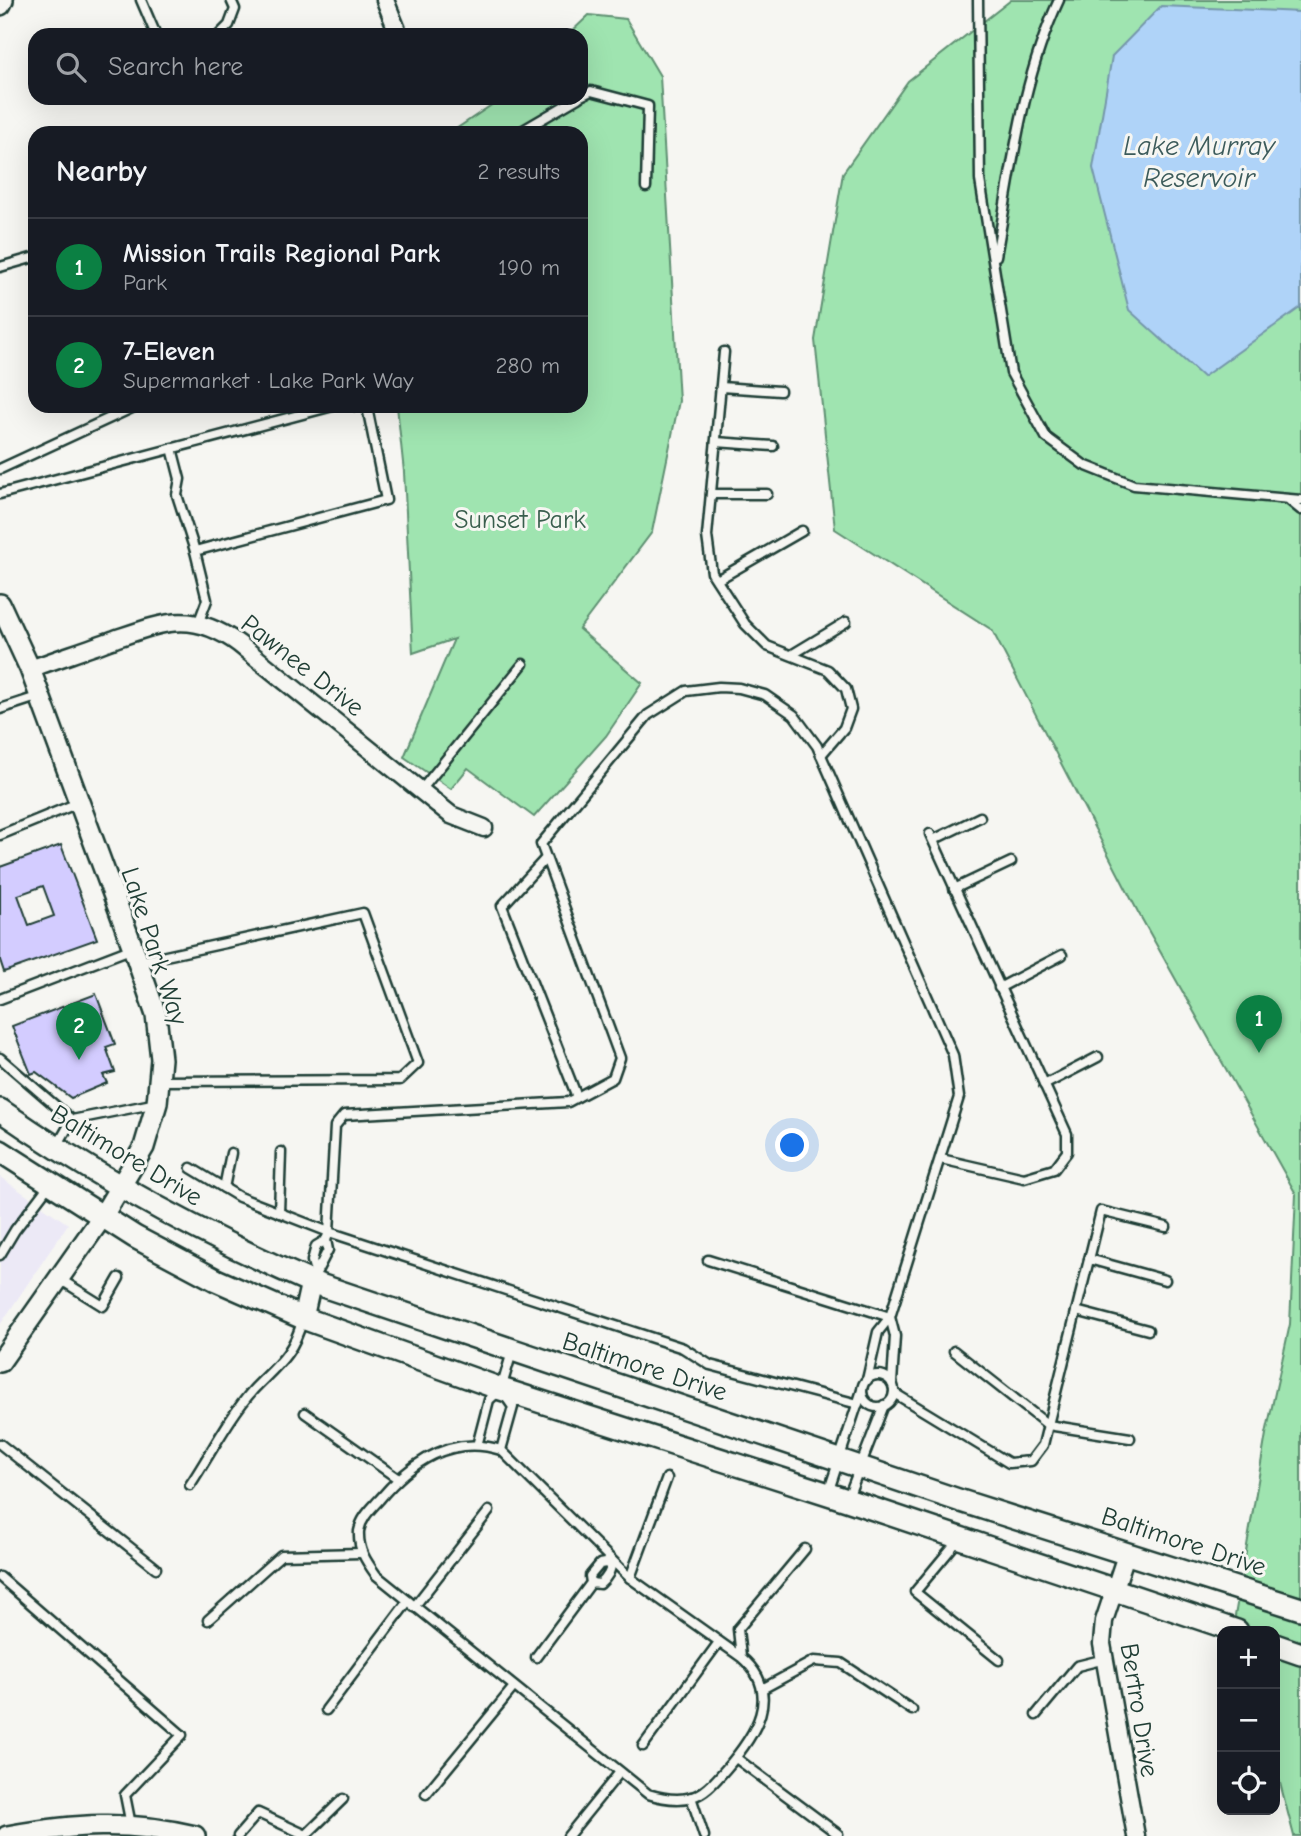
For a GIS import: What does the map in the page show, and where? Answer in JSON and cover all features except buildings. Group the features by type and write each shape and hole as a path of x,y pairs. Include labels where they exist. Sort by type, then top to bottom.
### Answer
{"main road":[{"name":"Baltimore Drive","path":"0,1110 55,1149 233,1249 512,1352 1301,1609"},
{"path":"0,1151 102,1217 216,1280 303,1318 501,1389 837,1497 1222,1626"},
{"path":"1280,1647 1301,1654"}],"street":[{"path":"385,0 396,28"},
{"name":"Lake Park Way","path":"0,604 30,668 136,955 156,1015 160,1081 157,1104 145,1147 102,1217 0,1362"},
{"name":"Pawnee Drive","path":"30,668 151,625 178,621 218,630 452,814 484,828"},
{"path":"303,1318 313,1277"},
{"name":"Bertro Drive","path":"1127,1552 1104,1621 1105,1659 1136,1836"},
{"path":"7,1836 109,1823 195,1836"}],"lane":[{"path":"141,0 153,28"},
{"path":"226,28 235,9 230,0"},
{"path":"978,0 980,180 1011,373 1046,437 1084,465 1134,485 1301,500"},
{"path":"995,262 1027,84 1043,34 1059,0"},
{"path":"588,92 591,90 648,106 646,187"},
{"path":"530,126 566,105"},
{"path":"0,267 28,259"},
{"path":"724,352 706,537 712,573 745,624 767,646 828,670 846,689 850,709 844,728 821,755"},
{"path":"721,387 780,391"},
{"path":"0,469 121,413"},
{"path":"0,494 307,413"},
{"path":"195,551 386,500 367,413"},
{"path":"716,442 773,446"},
{"path":"172,449 180,479 177,495 207,600 198,624"},
{"path":"710,494 767,494"},
{"path":"1290,500 1301,510"},
{"path":"717,580 802,531"},
{"path":"793,654 846,622"},
{"path":"422,789 523,664"},
{"path":"313,1277 328,1250 335,1126 344,1115 568,1102 613,1078 620,1058 541,844 649,715 686,691 719,687 739,688 765,695 794,715 821,755 953,1055 959,1097 890,1317 878,1332 858,1404 849,1463 837,1497"},
{"path":"0,709 40,696"},
{"path":"0,835 78,803"},
{"path":"941,1159 1024,1178 1054,1169 1067,1152 1067,1134 931,837 980,817"},
{"path":"546,858 502,906 577,1097"},
{"path":"954,889 1011,862"},
{"path":"0,999 136,955 363,913 418,1063 400,1080 160,1081"},
{"path":"999,988 1062,956"},
{"path":"1044,1085 1098,1057"},
{"path":"0,1058 72,1120"},
{"path":"55,1149 72,1120 157,1104"},
{"path":"279,1213 281,1152"},
{"path":"224,1188 231,1153"},
{"path":"191,1168 224,1188 327,1236 683,1348 710,1365 858,1404"},
{"path":"0,1255 15,1230 50,1184"},
{"path":"890,1317 895,1336 892,1383 894,1393 1009,1463 1031,1461 1042,1445 1048,1424 1101,1211 1166,1227"},
{"path":"1089,1259 1165,1280"},
{"path":"708,1260 890,1317"},
{"path":"58,1278 103,1306 119,1278"},
{"path":"1076,1311 1148,1330"},
{"path":"190,1485 253,1391 276,1370 297,1340 303,1318"},
{"path":"954,1351 1048,1424 1130,1438"},
{"path":"478,1443 489,1400 501,1389 512,1352"},
{"path":"866,1380 880,1375 892,1383"},
{"path":"501,1389 513,1407 501,1450"},
{"path":"862,1390 869,1404 884,1405"},
{"path":"837,1497 849,1463 894,1393"},
{"path":"305,1413 397,1478"},
{"path":"478,1443 501,1450 629,1578 753,1668 762,1689 763,1707 755,1729 736,1758 710,1786 691,1797 665,1798 648,1794 376,1575 361,1553 359,1530 363,1519 397,1478 438,1451 478,1443"},
{"path":"0,1444 156,1568"},
{"path":"629,1578 667,1478"},
{"path":"326,1710 489,1511"},
{"path":"960,1539 915,1592 999,1660"},
{"path":"741,1657 738,1629 805,1549"},
{"path":"208,1620 281,1555 361,1553"},
{"path":"536,1657 591,1583 590,1576 600,1564 612,1562"},
{"path":"591,1583 600,1584 604,1580 610,1573 612,1562"},
{"path":"0,1577 182,1735 125,1795 140,1829"},
{"path":"643,1746 719,1642"},
{"path":"1036,1715 1076,1666 1105,1659"},
{"path":"762,1689 814,1661 841,1662 912,1710"},
{"path":"426,1794 513,1688"},
{"path":"736,1758 838,1834"},
{"path":"568,1836 620,1772"},
{"path":"691,1797 704,1836"},
{"path":"238,1836 258,1812 306,1835 343,1799"}],"shaded area":[{"path":"0,1177 68,1224 0,1325"}],"green space":[{"path":"1011,0 1301,0 1301,1836 1294,1836 1280,1783 1280,1626 1238,1626 1235,1616 1266,1434 1290,1324 1296,1194 1138,912 992,630 835,529 815,340 843,173 908,81"},
{"name":"Sunset Park","path":"589,15 626,19 660,76 679,401 652,532 579,629 642,683 606,736 534,817 468,768 451,789 404,757 454,639 413,653 404,472 398,413 588,413 588,126 460,126 492,105 588,105 588,28 575,28"}],"water":[{"name":"Lake Murray Reservoir","path":"1161,6 1301,12 1301,307 1203,377 1129,310 1093,168 1112,56"}],"place":[{"name":"Mission Trails Regional Park","path":"1259,1053"},
{"name":"7-Eleven","path":"79,1060"}]}
